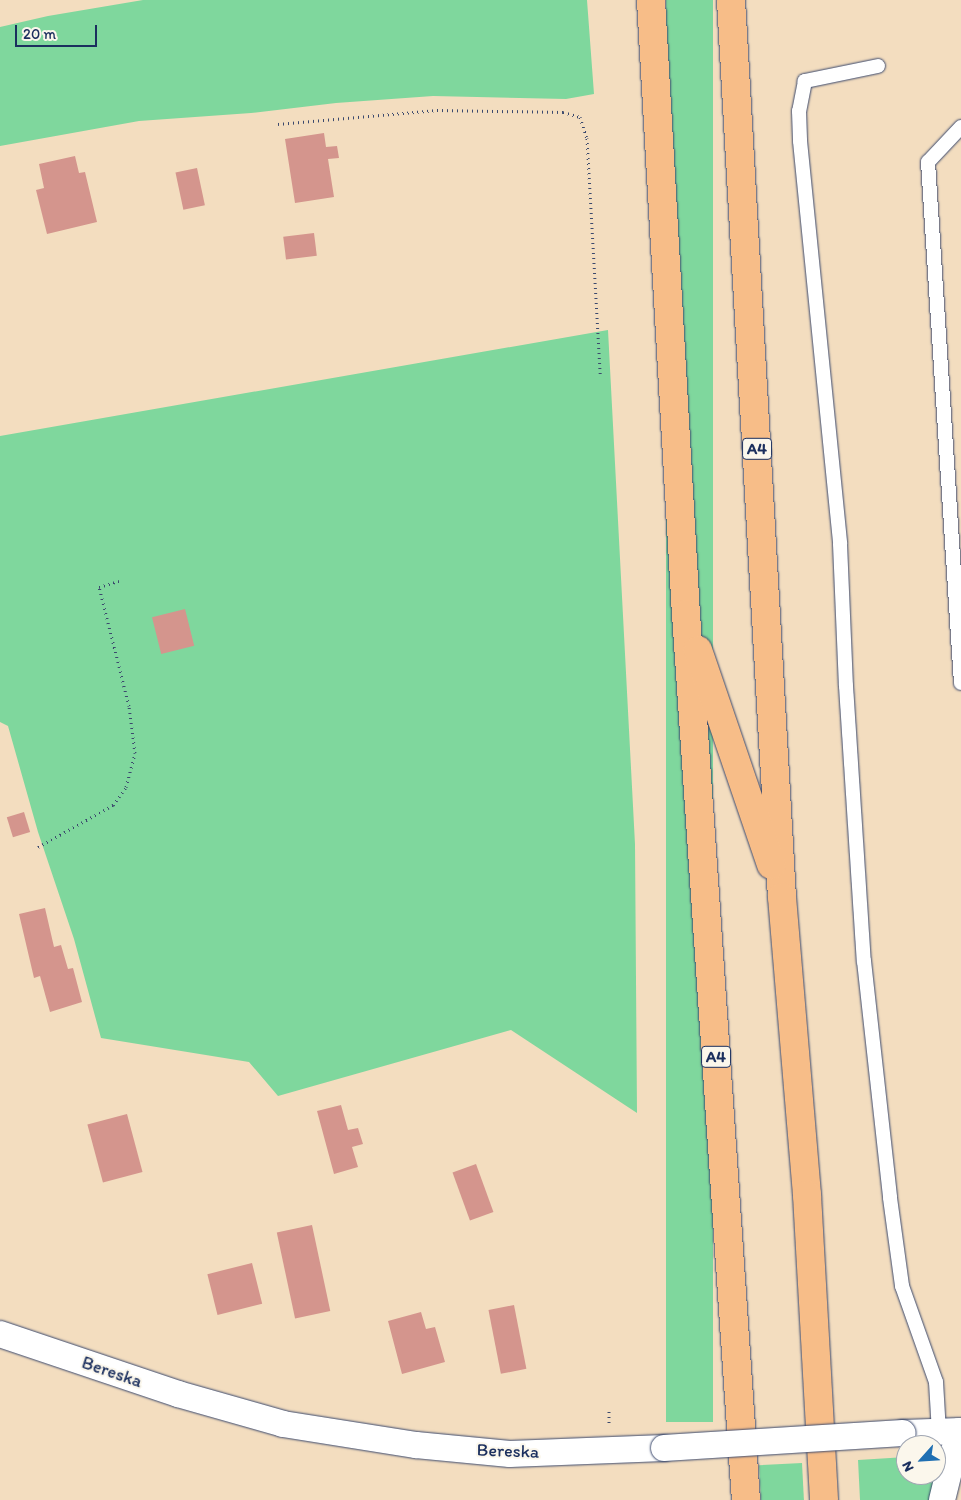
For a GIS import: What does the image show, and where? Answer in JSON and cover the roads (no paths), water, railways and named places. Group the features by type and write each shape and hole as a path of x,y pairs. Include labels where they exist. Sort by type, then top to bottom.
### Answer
{"highway":[{"name":"A4","path":"651,0 686,614 746,1500"},
{"name":"A4","path":"731,0 782,897 807,1195 824,1500"},
{"name":"A4","path":"686,614 782,897"}],"street":[{"name":"Bereska","path":"0,1334 178,1394 283,1424 416,1445 510,1454 664,1448 953,1431"},
{"path":"942,1500 953,1431"}],"lane":[{"path":"878,66 805,81 799,111 800,141 840,544 844,649 864,961 884,1139 902,1286 953,1431"},
{"path":"961,127 928,162 961,683"}]}
